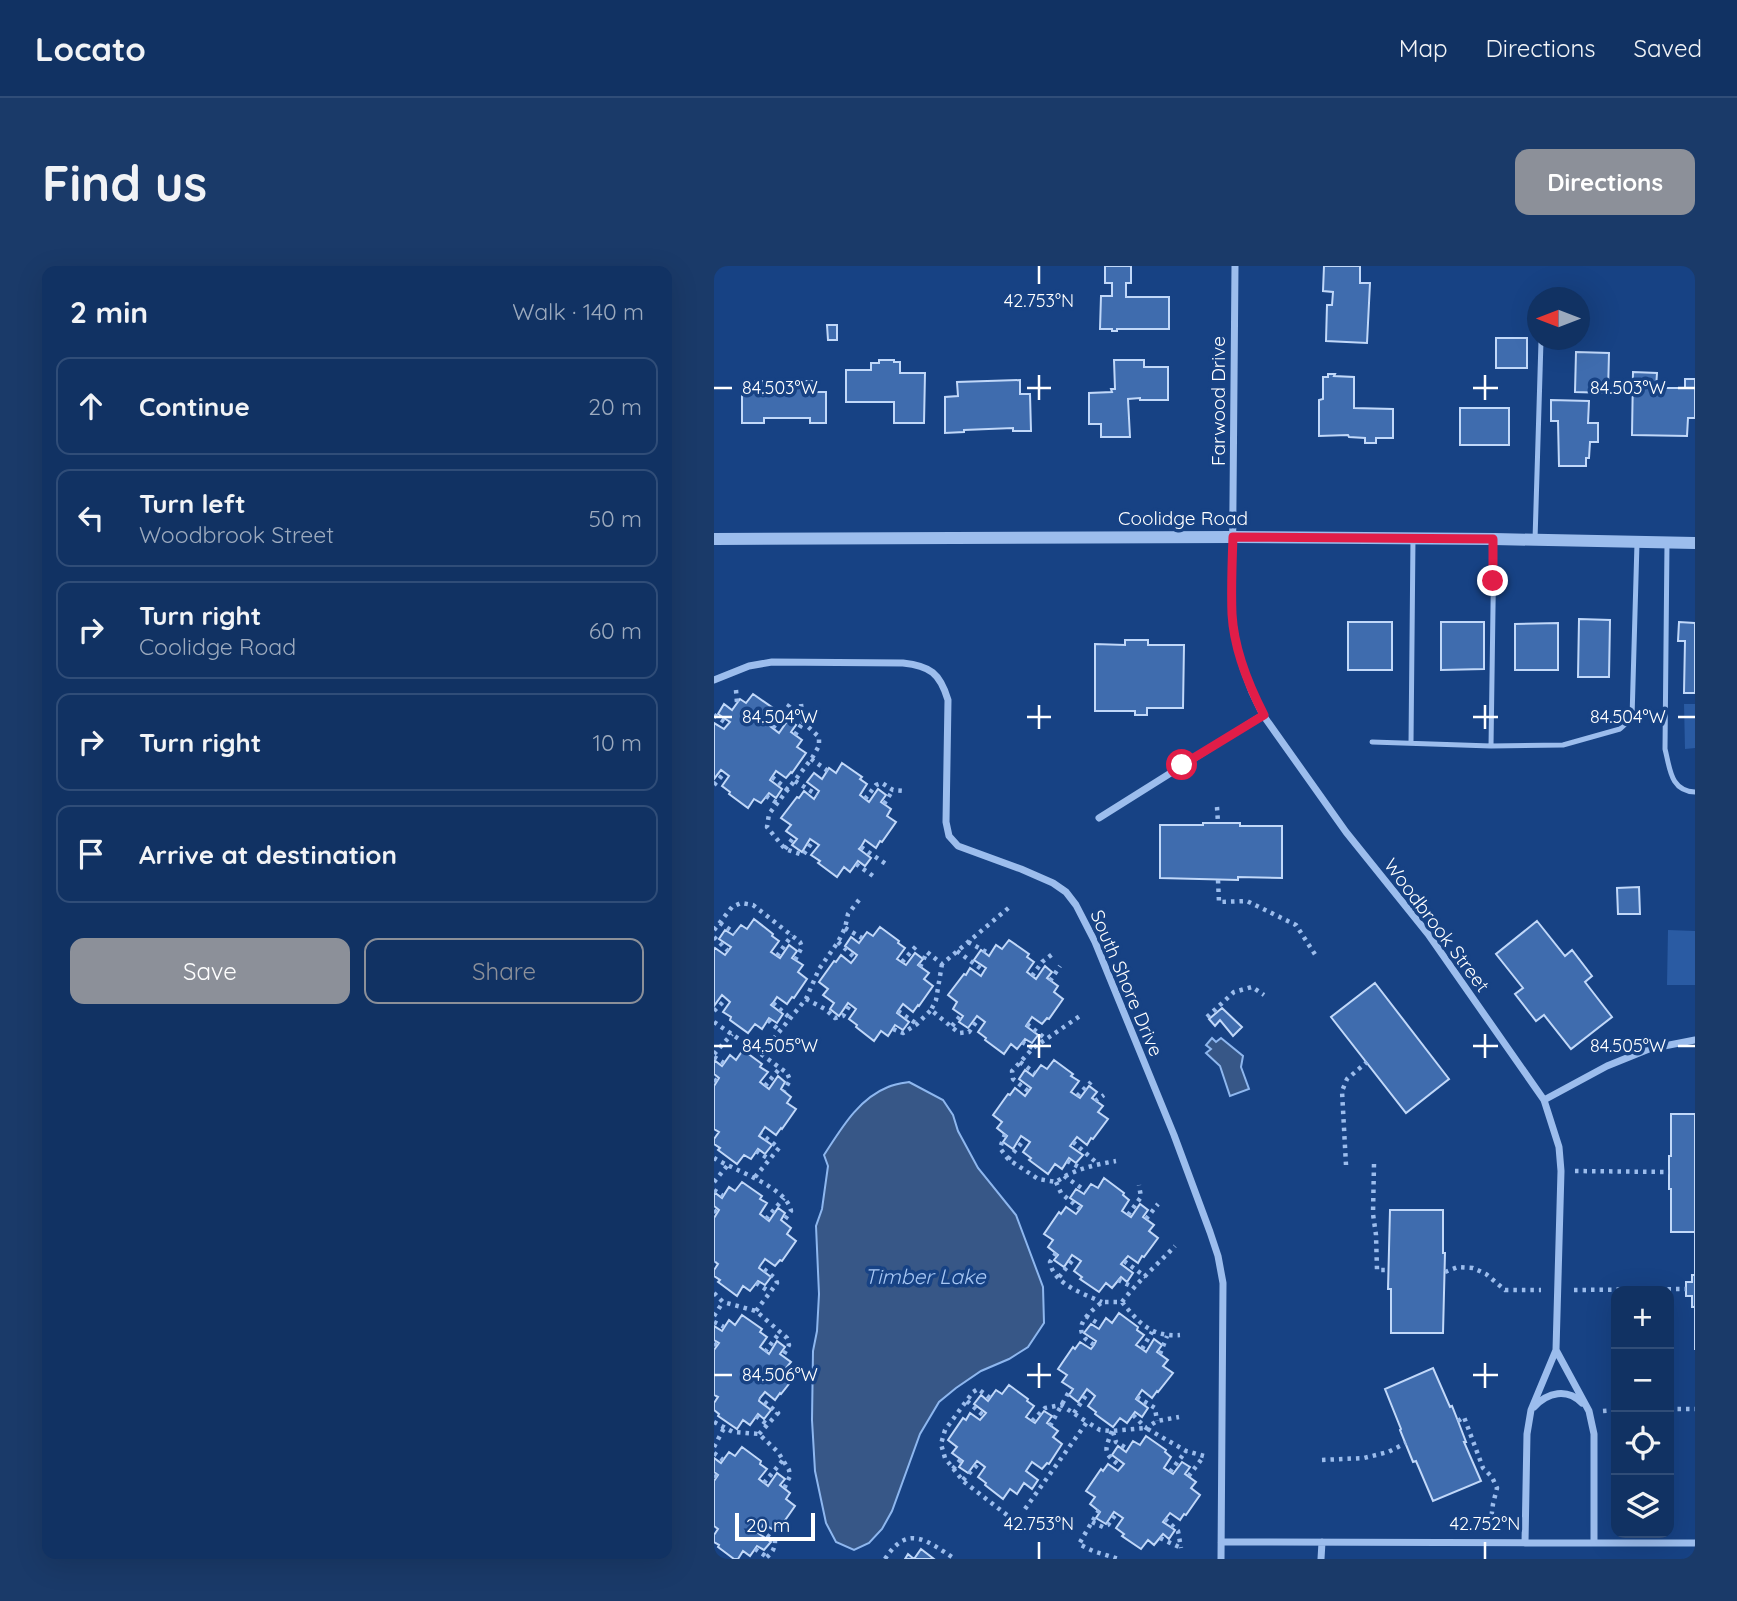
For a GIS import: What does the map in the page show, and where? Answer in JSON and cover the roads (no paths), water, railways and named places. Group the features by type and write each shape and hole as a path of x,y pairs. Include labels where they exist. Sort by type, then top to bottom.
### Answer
{"street":[{"name":"Farwood Drive","path":"1233,537 1235,266"},
{"name":"Coolidge Road","path":"714,539 1233,537 1695,543"},
{"name":"Woodbrook Street","path":"1233,537 1232,616 1236,643 1252,692 1264,715 1346,832 1428,934 1544,1100 1559,1147 1556,1350 1531,1410 1527,1434 1525,1543"},
{"name":"South Shore Drive","path":"714,680 749,666 772,662 902,663 933,671 943,684 948,700 946,822 949,836 958,846 1053,883 1066,892 1076,905 1095,942 1174,1135 1218,1256 1223,1283 1221,1559"},
{"path":"1099,818 1264,715"},
{"path":"1544,1100 1648,1049 1695,1040"},
{"name":"Woodbrook Street","path":"1556,1350 1589,1411 1594,1434 1594,1543"},
{"path":"1531,1410 1540,1400 1558,1394 1578,1399 1589,1411"},
{"path":"1222,1542 1695,1543"},
{"path":"1321,1559 1322,1542"}],"lane":[{"path":"1535,540 1541,350"},
{"path":"1411,743 1413,538"},
{"path":"1491,746 1493,539"},
{"path":"1372,742 1491,746 1563,745 1620,729 1632,718 1637,543"},
{"path":"1667,543 1665,749 1678,787 1695,792"}],"water":[{"path":"1212,1038 1216,1042 1221,1038 1243,1056 1241,1067 1249,1089 1230,1096 1220,1066 1206,1053 1211,1049 1206,1045"},
{"name":"Timber Lake","path":"909,1082 943,1100 978,1168 1016,1215 1043,1287 1044,1323 1028,1347 981,1371 939,1402 920,1434 892,1511 882,1529 869,1543 854,1550 836,1542 826,1523 815,1471 812,1420 813,1351 819,1294 816,1226 822,1209 828,1166 824,1155 851,1116 868,1099 890,1086"}]}
